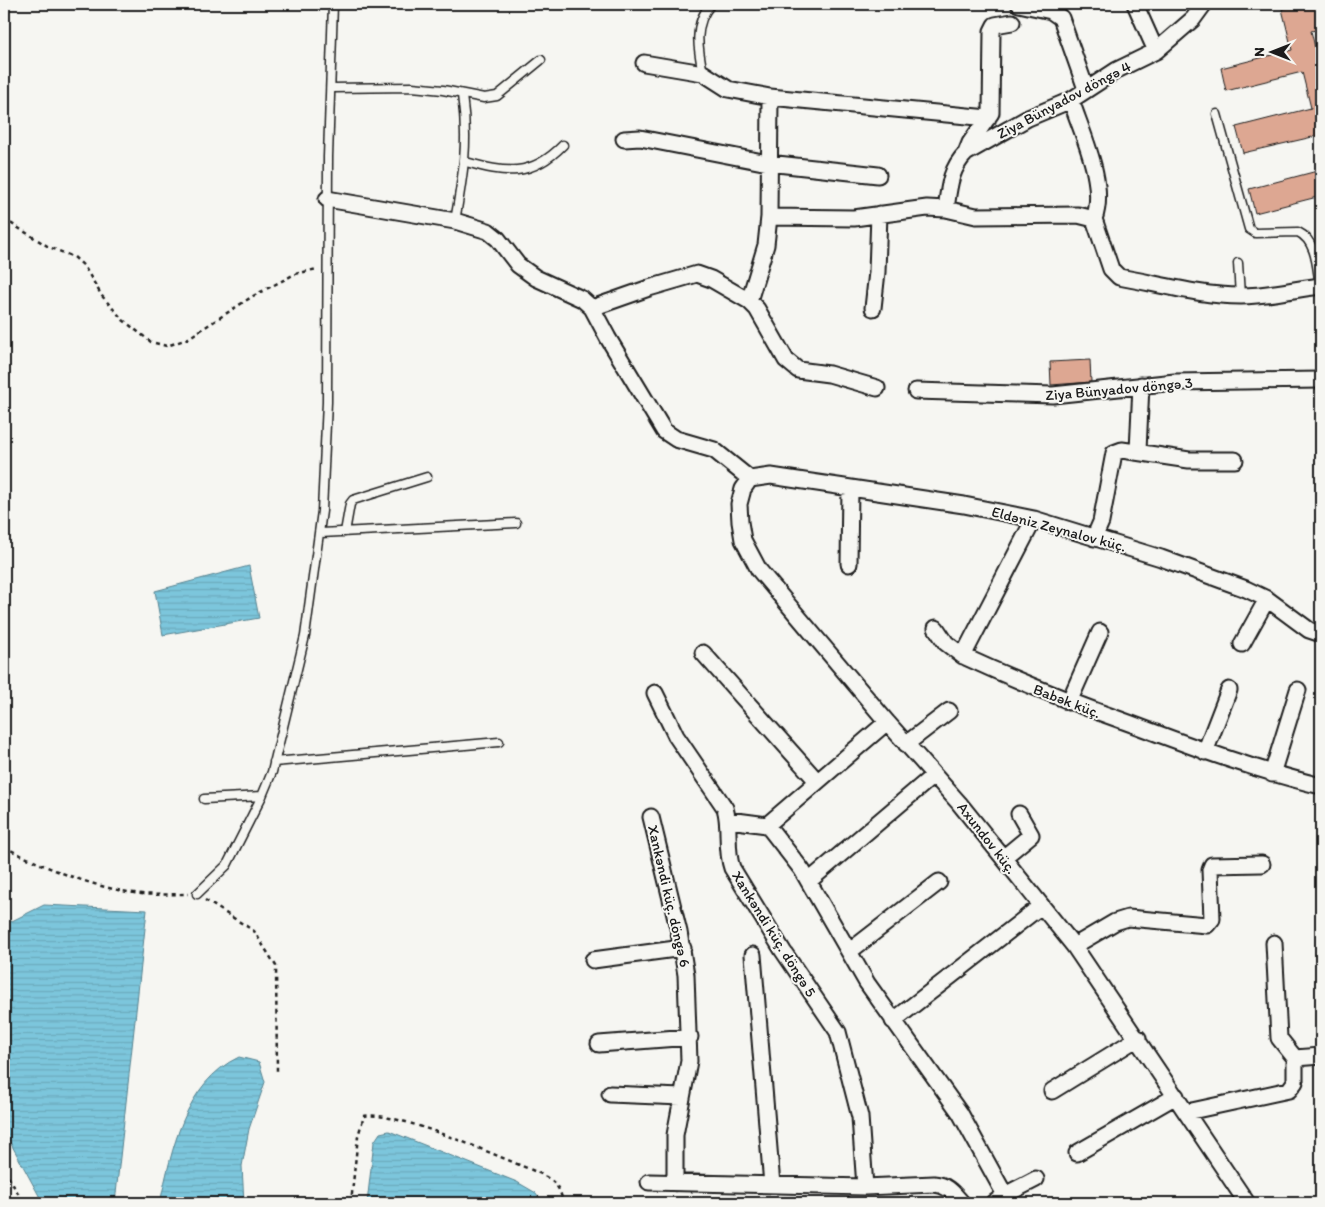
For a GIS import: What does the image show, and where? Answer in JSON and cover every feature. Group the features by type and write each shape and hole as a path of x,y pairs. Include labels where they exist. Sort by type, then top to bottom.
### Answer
{"street":[{"path":"1019,4 1057,13 1061,18 1086,89"},
{"path":"1135,4 1156,51"},
{"name":"Ziya Bünyadov döngə 4","path":"946,209 950,178 958,161 966,153 1028,118 1071,100 1086,89 1156,51 1193,19 1204,4"},
{"path":"966,153 991,113 992,31 995,25 1012,22"},
{"path":"644,63 703,74 728,89 770,97 988,118"},
{"path":"749,301 766,245 769,217 770,97"},
{"path":"1071,100 1096,176 1098,196 1094,219 1111,269 1119,277 1217,294 1240,296 1273,294 1321,286"},
{"path":"624,139 640,138 768,163 878,175"},
{"path":"327,199 455,221 488,232 498,239 518,265 530,274 582,299 592,308 664,431 676,439 714,450 750,479"},
{"path":"769,217 854,218 927,208 946,209 976,216 1078,215 1094,219"},
{"path":"873,308 877,272 879,214"},
{"path":"592,308 697,274 711,279 749,301 757,309 786,360 798,370 829,374 877,388"},
{"name":"Ziya Bünyadov döngə 3","path":"916,391 1053,395 1141,385 1321,380"},
{"path":"1138,451 1141,385"},
{"path":"1094,538 1101,522 1114,453 1122,450 1189,460 1235,460"},
{"name":"Eldəniz Zeynalov küç.","path":"750,479 771,476 964,505 1034,519 1161,558 1246,589 1267,599 1301,625 1321,634"},
{"name":"Axundov küç.","path":"750,479 739,504 743,540 748,553 777,593 959,803 1074,946 1138,1038 1247,1203"},
{"path":"848,564 850,488"},
{"path":"963,656 1034,519"},
{"path":"1242,644 1267,599"},
{"name":"Babək küç.","path":"936,628 946,643 963,656 1027,686 1205,752 1272,774 1321,786"},
{"path":"1069,702 1100,632"},
{"path":"703,653 817,781"},
{"path":"1205,752 1229,690"},
{"path":"1272,774 1298,690"},
{"name":"Xankəndi küç. döngə 5","path":"655,693 676,736 725,808 729,820 728,858 732,868 783,951 838,1032 860,1117 865,1186"},
{"path":"906,744 949,711"},
{"path":"767,825 887,722"},
{"path":"809,882 934,775"},
{"path":"1003,858 1031,836 1018,814"},
{"name":"Xankəndi küç. döngə 6","path":"651,817 683,948 690,1037 689,1061 681,1097 676,1134 675,1183"},
{"path":"729,820 767,825 809,882 867,982 960,1113 999,1199 1036,1179"},
{"path":"1074,946 1115,922 1128,918 1207,925 1212,919 1210,870 1212,865 1262,864"},
{"path":"850,951 939,882"},
{"path":"893,1021 1041,906"},
{"path":"1187,1112 1289,1090 1295,1082 1295,1058 1279,1038 1274,943"},
{"path":"593,960 683,948"},
{"path":"753,955 772,1185"},
{"path":"599,1044 690,1037"},
{"path":"1052,1091 1138,1038"},
{"path":"1295,1058 1321,1056"},
{"path":"610,1094 681,1097"},
{"path":"1077,1153 1176,1096"},
{"path":"649,1182 865,1186 942,1185 950,1189 962,1203"}],"lane":[{"path":"197,894 227,865 262,796 274,762 305,636 321,533 327,402 327,199 332,88 333,4"},
{"path":"703,74 697,44 701,18 711,4"},
{"path":"332,88 412,87 443,90 484,98 497,96 541,60"},
{"path":"455,221 466,162 465,118 462,95"},
{"path":"1217,114 1249,229 1255,233 1298,232 1304,235 1313,249 1321,286"},
{"path":"466,162 502,172 514,172 546,160 563,145"},
{"path":"1238,264 1240,296"},
{"path":"345,532 350,504 353,500 427,478"},
{"path":"321,533 516,524"},
{"path":"274,762 498,742"},
{"path":"204,799 262,796"}],"path":[{"path":"4,219 49,247 74,257 84,266 102,296 123,320 151,342 167,346 187,339 253,296 295,274 311,269 326,268"},
{"path":"4,847 41,865 86,882 135,894 197,894 254,931 276,966 277,1072"},
{"path":"351,1203 358,1136 364,1116 374,1114 424,1128 539,1173 555,1182 561,1190 563,1203"},
{"path":"4,1170 24,1203"}],"water":[{"path":"249,566 259,618 163,635 155,591"},
{"path":"44,905 147,910 115,1203 43,1203 4,1131 4,925"},
{"path":"239,1057 259,1062 265,1082 249,1129 242,1166 244,1203 160,1203 176,1140 183,1120 193,1101 205,1083 220,1069"},
{"path":"389,1131 517,1182 536,1193 542,1203 367,1203 374,1142 380,1133"}],"building":[{"path":"1303,4 1321,4 1321,29 1311,31 1321,71 1321,135 1243,153 1236,127 1311,108 1302,72 1226,91 1221,68 1292,50 1282,9"},
{"path":"1321,170 1321,196 1255,213 1249,189"},
{"path":"1090,360 1091,382 1051,385 1050,362"}]}
